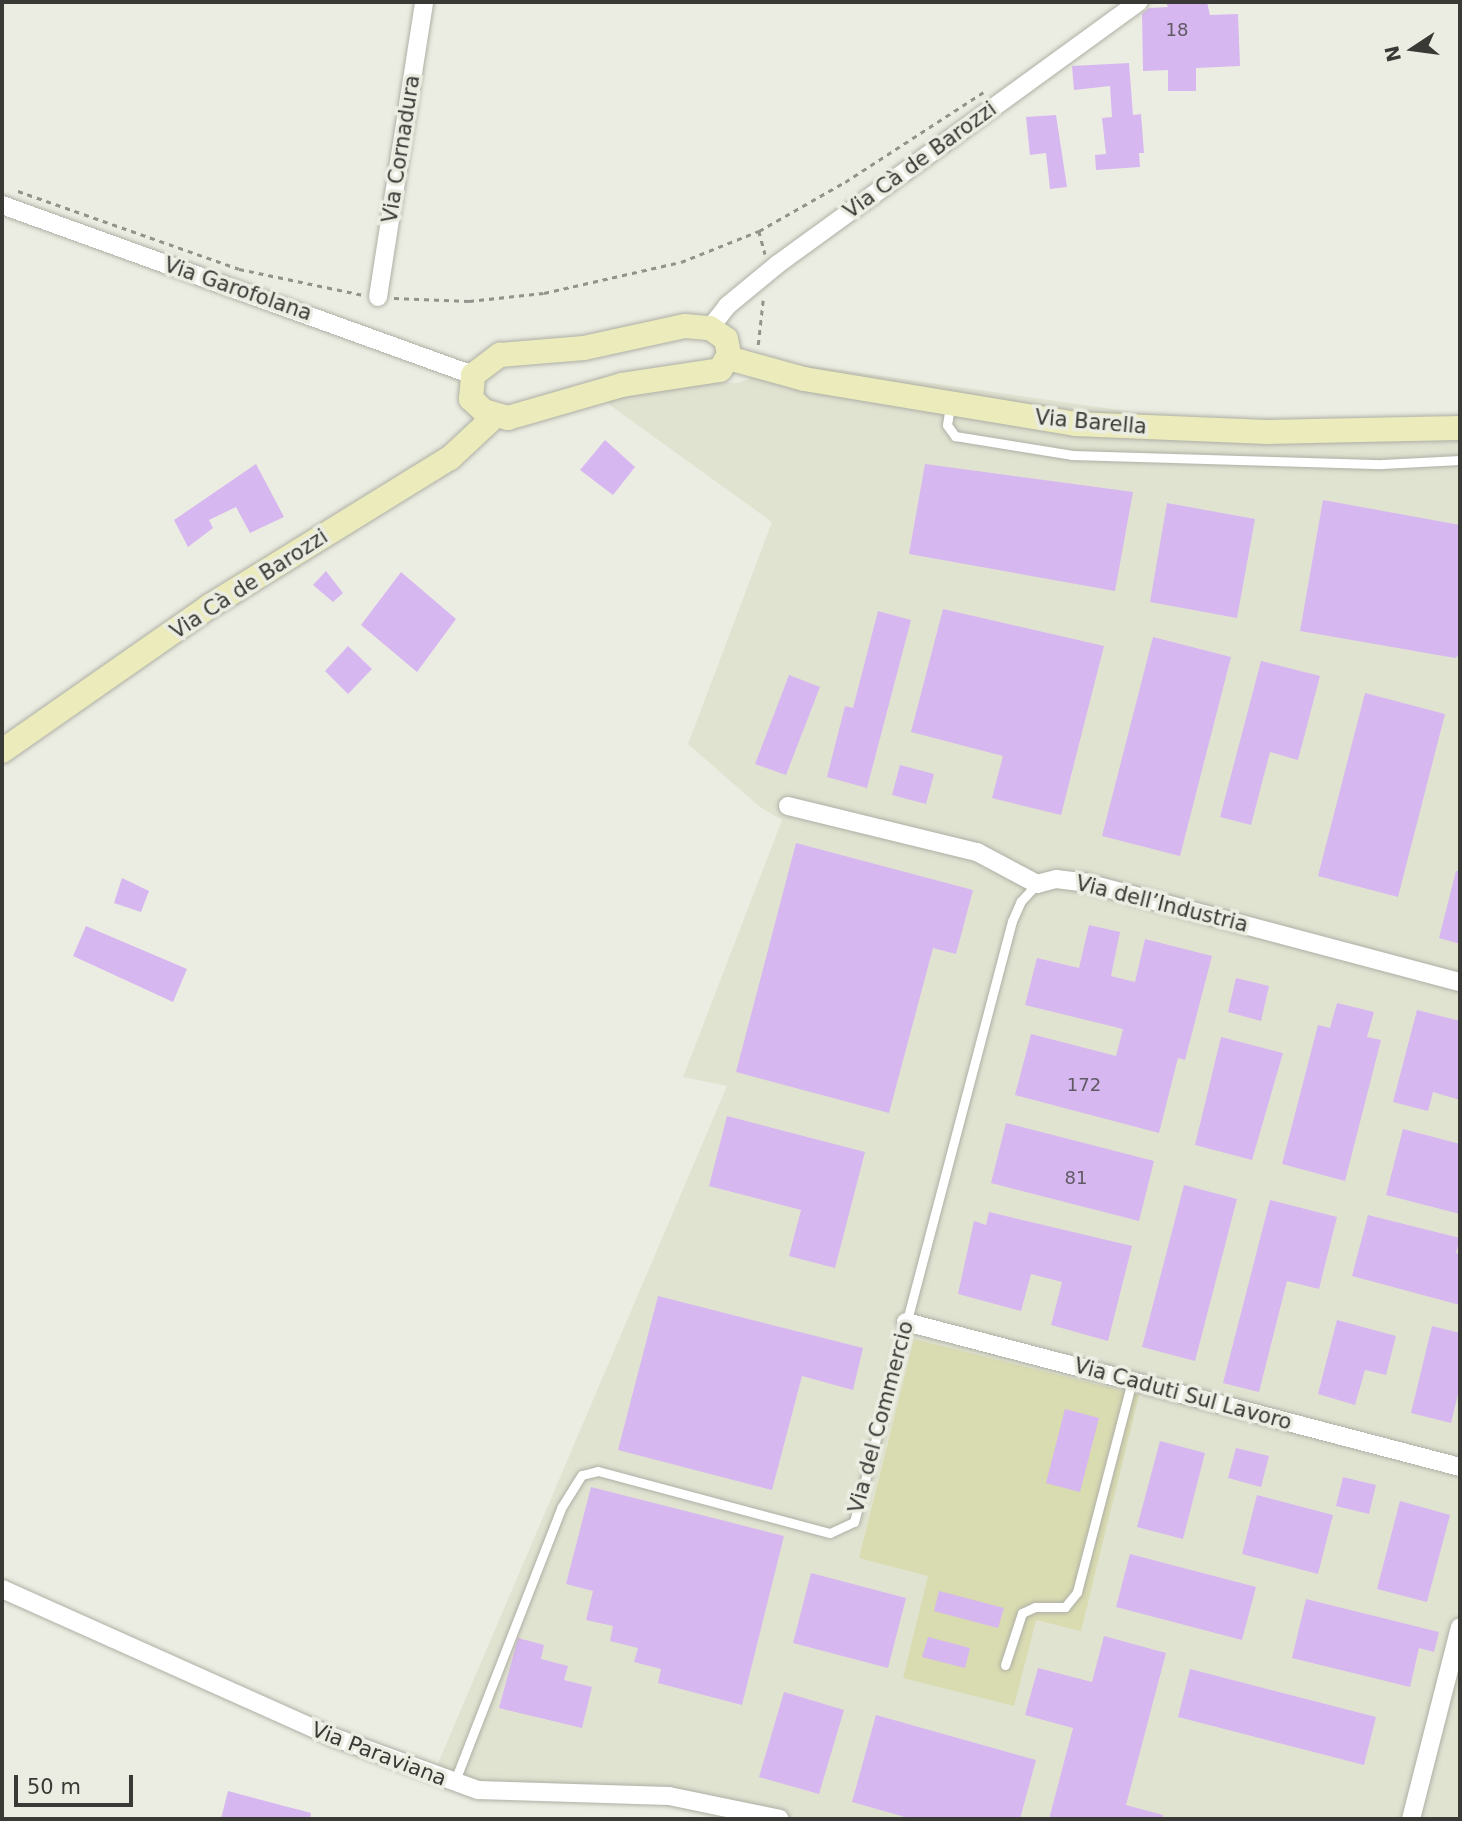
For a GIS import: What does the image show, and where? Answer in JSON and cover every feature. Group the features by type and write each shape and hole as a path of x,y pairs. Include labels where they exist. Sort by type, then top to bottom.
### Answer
{"street":[{"name":"Via Cornadura","path":"378,297 424,2"},
{"name":"Via Cà de Barozzi","path":"710,328 727,306 778,264 1139,2"},
{"name":"Via Garofolana","path":"2,205 473,375"},
{"path":"672,328 710,328 726,339 728,358 713,373 622,385 521,416 495,416 471,400 473,375 500,355 584,348 672,328"},
{"name":"Via Barella","path":"728,358 804,379 1075,424 1267,432 1460,428"},
{"name":"Via Cà de Barozzi","path":"2,751 210,606 450,458 495,416"},
{"path":"788,806 976,852 1037,884"},
{"name":"Via dell’Industria","path":"1037,884 1056,879 1087,883 1460,982"},
{"name":"Via Caduti Sul Lavoro","path":"906,1322 1460,1466"},
{"name":"Via Paraviana","path":"2,1589 180,1672 454,1783 499,1793 669,1796 780,1819"},
{"path":"1411,1819 1452,1695 1460,1627"}],"lane":[{"path":"950,405 947,425 955,436 1072,455 1382,464 1460,460"},
{"name":"Via del Commercio","path":"454,1783 561,1508 582,1475 598,1471 830,1533 847,1529 854,1522 1012,921 1021,901 1037,884"},
{"path":"1005,1665 1023,1612 1035,1607 1065,1607 1077,1592 1132,1381"}],"path":[{"path":"15,190 239,269 378,297 469,301 578,288 657,270 759,230 845,182 991,87"},
{"path":"759,230 766,261"},
{"path":"758,348 764,295"}],"shaded area":[{"path":"798,364 1175,418 1339,423 1460,415 1460,1819 742,1819 623,1799 480,1799 430,1782 727,1086 683,1077 782,820 760,807 688,744 772,522 600,398 710,381 737,383"}],"green space":[{"path":"914,1339 1139,1395 1081,1631 1036,1620 1014,1706 903,1678 928,1576 859,1558"}],"building":[{"path":"1166,2 1207,2 1210,15 1238,14 1240,66 1196,68 1196,91 1168,91 1168,70 1143,71 1142,14 1149,8 1168,7"},
{"path":"1129,63 1133,115 1141,114 1144,153 1139,153 1140,167 1096,170 1095,155 1106,154 1102,118 1112,117 1110,86 1074,90 1072,66"},
{"path":"1056,115 1067,187 1050,189 1046,153 1030,155 1026,117"},
{"path":"605,440 635,467 613,495 580,470"},
{"path":"256,464 284,517 250,533 236,507 209,520 213,528 188,547 174,520"},
{"path":"925,464 1133,492 1115,591 909,554"},
{"path":"1323,500 1460,525 1460,654 1455,658 1300,631"},
{"path":"1167,503 1255,519 1237,618 1150,602"},
{"path":"326,571 343,593 333,602 313,585"},
{"path":"401,572 456,619 417,672 361,625"},
{"path":"943,609 1104,646 1061,815 992,798 1003,756 911,732"},
{"path":"878,611 911,620 867,788 827,777 845,706 853,708"},
{"path":"1153,637 1231,657 1180,856 1102,836"},
{"path":"348,646 372,669 348,694 325,671"},
{"path":"1261,661 1320,676 1298,760 1270,752 1251,825 1220,817"},
{"path":"789,675 820,687 786,775 755,764"},
{"path":"1365,693 1445,714 1398,897 1318,876"},
{"path":"900,765 934,774 926,804 892,795"},
{"path":"796,843 973,890 956,954 933,948 889,1113 736,1072"},
{"path":"1456,871 1460,871 1460,944 1439,938"},
{"path":"122,878 149,891 141,912 114,903"},
{"path":"1089,925 1120,932 1111,976 1135,982 1145,939 1212,956 1185,1060 1178,1058 1159,1133 1015,1095 1031,1034 1116,1056 1123,1029 1025,1005 1037,958 1079,968"},
{"path":"86,926 187,969 173,1002 73,956"},
{"path":"1236,978 1269,986 1261,1021 1228,1012"},
{"path":"1337,1003 1374,1012 1367,1037 1381,1040 1345,1181 1282,1164 1318,1025 1330,1028"},
{"path":"1417,1010 1460,1021 1460,1100 1433,1092 1428,1111 1393,1102"},
{"path":"1221,1037 1283,1053 1252,1160 1195,1145"},
{"path":"727,1116 865,1152 835,1268 789,1256 801,1210 709,1186"},
{"path":"1006,1123 1154,1161 1139,1221 991,1183"},
{"path":"1403,1129 1460,1144 1460,1214 1386,1195"},
{"path":"1184,1185 1237,1199 1195,1361 1142,1347"},
{"path":"1270,1200 1337,1217 1319,1289 1287,1281 1259,1392 1223,1383"},
{"path":"989,1212 1132,1246 1108,1341 1051,1325 1062,1282 1031,1274 1021,1311 958,1294 974,1221 986,1225"},
{"path":"1368,1215 1460,1238 1456,1253 1460,1254 1460,1305 1352,1276"},
{"path":"658,1296 863,1348 853,1390 802,1376 772,1490 618,1450"},
{"path":"1337,1320 1396,1336 1386,1375 1365,1370 1355,1405 1318,1394"},
{"path":"1432,1326 1460,1333 1460,1386 1451,1423 1411,1413"},
{"path":"1065,1409 1099,1418 1080,1492 1046,1483"},
{"path":"1160,1441 1205,1453 1183,1539 1137,1527"},
{"path":"1236,1448 1269,1456 1261,1487 1228,1478"},
{"path":"1343,1477 1376,1485 1369,1514 1336,1506"},
{"path":"591,1487 784,1536 742,1705 658,1683 661,1669 634,1662 638,1648 610,1641 613,1626 586,1620 593,1591 566,1584"},
{"path":"1257,1495 1333,1515 1318,1574 1242,1554"},
{"path":"1400,1501 1450,1515 1427,1602 1377,1589"},
{"path":"1130,1554 1256,1587 1242,1640 1116,1607"},
{"path":"811,1573 906,1598 888,1668 793,1643"},
{"path":"939,1591 1004,1608 998,1628 934,1611"},
{"path":"1306,1599 1439,1632 1434,1652 1419,1648 1410,1687 1292,1658"},
{"path":"1104,1636 1166,1653 1126,1805 1163,1815 1163,1819 1049,1819 1073,1728 1025,1715 1038,1668 1092,1682"},
{"path":"928,1637 970,1648 965,1668 922,1657"},
{"path":"518,1638 544,1645 541,1659 568,1666 564,1680 592,1687 582,1728 499,1708"},
{"path":"1190,1669 1376,1717 1364,1765 1178,1717"},
{"path":"784,1692 844,1710 819,1794 759,1777"},
{"path":"876,1715 1036,1760 1020,1819 912,1819 852,1802"},
{"path":"228,1791 311,1813 310,1819 221,1819"}]}
